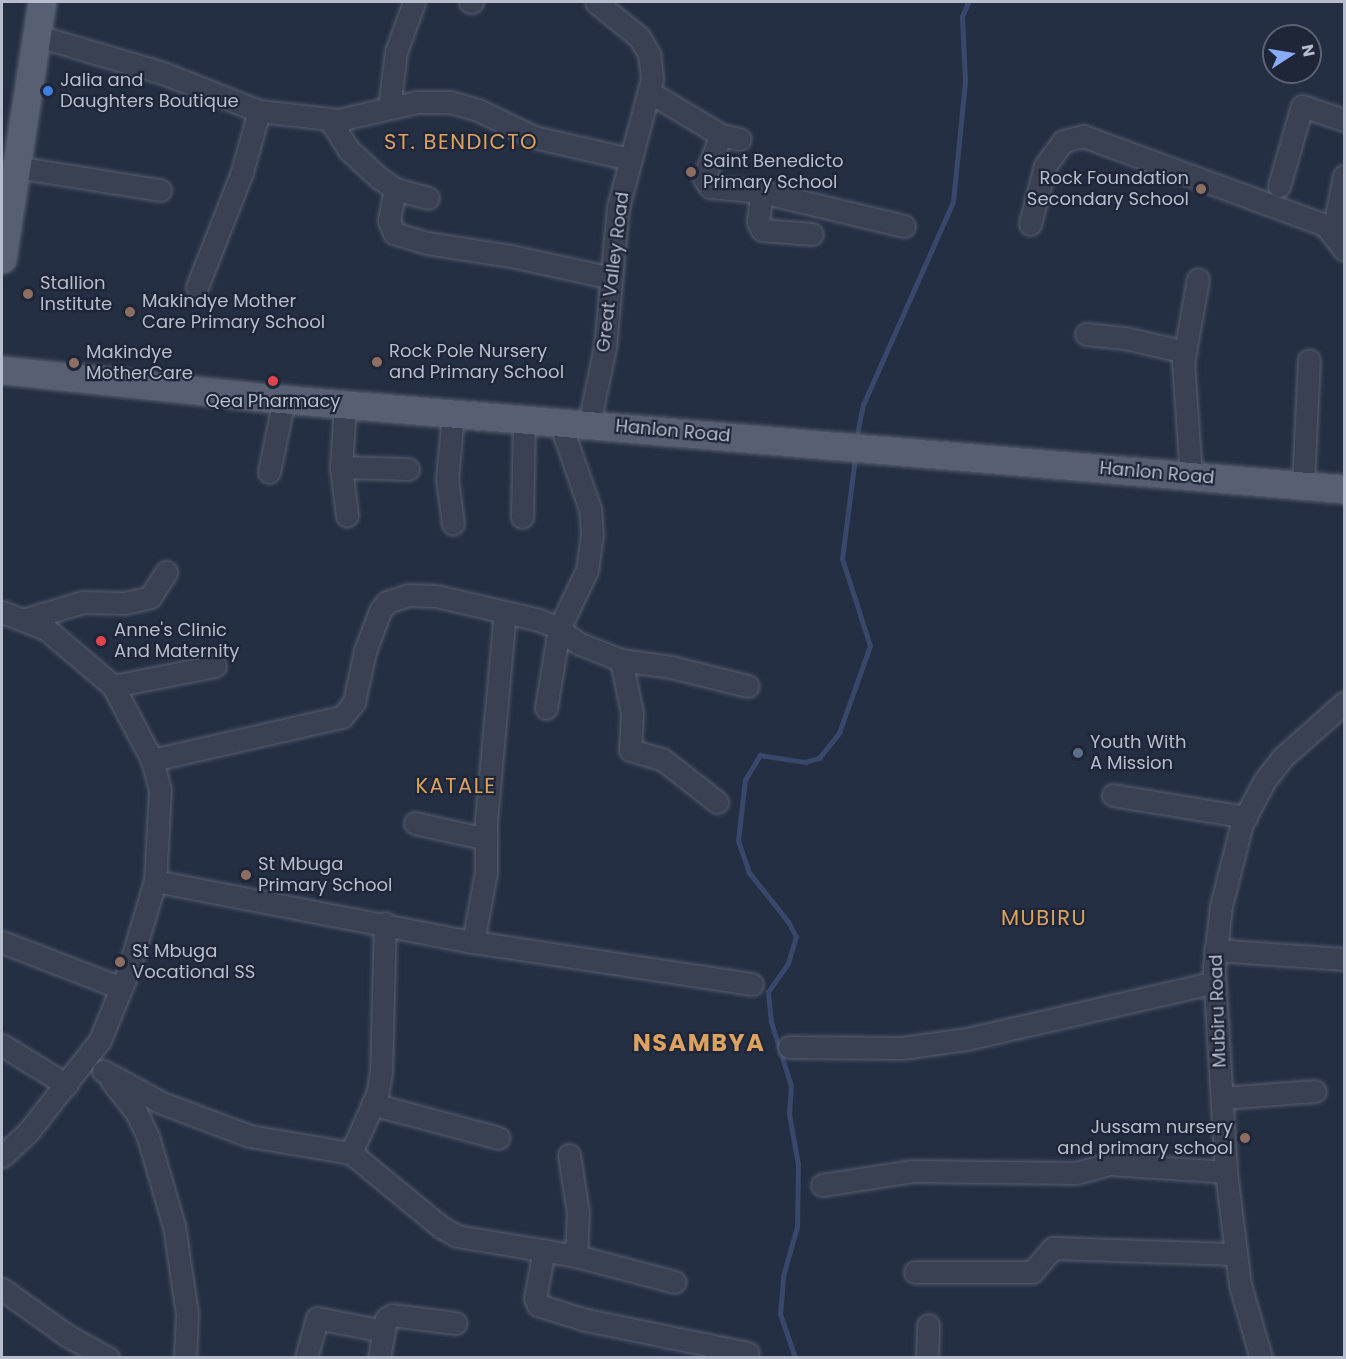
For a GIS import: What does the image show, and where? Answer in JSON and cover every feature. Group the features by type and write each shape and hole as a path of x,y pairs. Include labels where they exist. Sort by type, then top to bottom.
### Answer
{"main road":[{"path":"2,259 42,2"},
{"name":"Hanlon Road","path":"2,370 453,415 589,424 1344,489"}],"street":[{"path":"389,108 396,52 414,2"},
{"name":"Great Valley Road","path":"589,424 604,347 618,208 628,159 651,93 652,64 645,45 630,27 596,2"},
{"path":"38,36 163,73 259,111 330,120 417,102 450,102 478,110 534,137 628,159"},
{"path":"651,93 731,137 704,178 705,183 762,192 904,226"},
{"path":"1279,186 1302,106 1344,120"},
{"path":"196,287 242,172 259,111"},
{"path":"330,120 350,150 395,189 428,198"},
{"path":"1030,224 1045,166 1063,141 1083,136 1184,172 1333,232 1344,249"},
{"path":"16,167 160,190"},
{"path":"1333,232 1344,176"},
{"path":"395,189 389,220 394,233 427,243 511,256 612,278"},
{"path":"762,192 758,222 762,230 812,234"},
{"path":"1191,476 1185,352 1198,279"},
{"path":"1086,334 1125,338 1185,352"},
{"path":"1303,485 1309,360"},
{"path":"269,472 284,399"},
{"path":"345,405 341,467 347,516"},
{"path":"453,415 447,478 453,524"},
{"path":"522,517 524,421"},
{"path":"546,708 559,629 587,570 592,535 590,510 560,423"},
{"path":"341,467 408,469"},
{"path":"26,619 83,602 125,603 150,597 166,572"},
{"path":"152,760 342,717 354,702 365,651 380,611 396,598 436,596 505,612 559,629 578,643 621,660 671,667 748,686"},
{"path":"2,612 26,619 78,653 113,686 152,760 160,790 155,881 96,1065 67,1085 29,1131 2,1156"},
{"path":"473,942 484,892 486,838 505,612"},
{"path":"621,660 632,713 630,750 662,759 717,802"},
{"path":"113,686 214,666"},
{"name":"Mubiru Road","path":"1261,1358 1236,1254 1226,1172 1215,950 1230,864 1246,817 1282,758 1344,703"},
{"path":"1113,795 1246,817"},
{"path":"415,823 486,838"},
{"path":"155,881 385,923 473,942 752,984"},
{"path":"351,1153 372,1104 381,1072 385,923"},
{"path":"2,942 121,988"},
{"path":"1215,950 1344,958"},
{"path":"789,1047 902,1048 955,1040 1215,982"},
{"path":"2,1045 67,1085"},
{"path":"96,1065 162,1103 250,1136 351,1153 450,1233 576,1256 675,1282"},
{"path":"96,1065 136,1112 148,1137 174,1226 187,1314 187,1357"},
{"path":"1222,1098 1315,1091"},
{"path":"372,1104 499,1138"},
{"path":"569,1155 578,1213 576,1256"},
{"path":"822,1185 912,1171 1077,1173 1110,1164 1226,1172"},
{"path":"915,1272 1032,1272 1053,1248 1236,1254"},
{"path":"544,1250 535,1298 538,1305 586,1320 748,1353"},
{"path":"2,1289 68,1336 108,1358"},
{"path":"378,1358 386,1319 392,1316 455,1323"},
{"path":"306,1358 317,1317 384,1331"},
{"path":"927,1358 928,1325"}],"waterway":[{"path":"857,435 863,405 953,202 965,81 962,17 968,2"},
{"path":"795,1358 780,1314 783,1276 797,1227 798,1165 789,1114 791,1086 771,1022 768,992 788,963 796,937 788,922 749,873 738,841 745,780 760,755 805,762 819,758 839,733 870,646 842,559 855,457"}],"place":[{"name":"Jalia and Daughters Boutique","path":"48,91"},
{"name":"Saint Benedicto Primary School","path":"691,172"},
{"name":"Rock Foundation Secondary School","path":"1201,189"},
{"name":"Stallion Institute","path":"28,294"},
{"name":"Makindye Mother Care Primary School","path":"130,312"},
{"name":"Rock Pole Nursery and Primary School","path":"377,362"},
{"name":"Makindye MotherCare","path":"74,363"},
{"name":"Qea Pharmacy","path":"273,381"},
{"name":"Anne's Clinic And Maternity","path":"101,641"},
{"name":"Youth With A Mission","path":"1078,753"},
{"name":"St Mbuga Primary School","path":"246,875"},
{"name":"St Mbuga Vocational SS","path":"120,962"},
{"name":"Jussam nursery and primary school","path":"1245,1138"}],"district":[{"name":"ST. BENDICTO","path":"461,142"},
{"name":"KATALE","path":"456,786"},
{"name":"MUBIRU","path":"1044,918"},
{"name":"NSAMBYA","path":"699,1043"}]}
